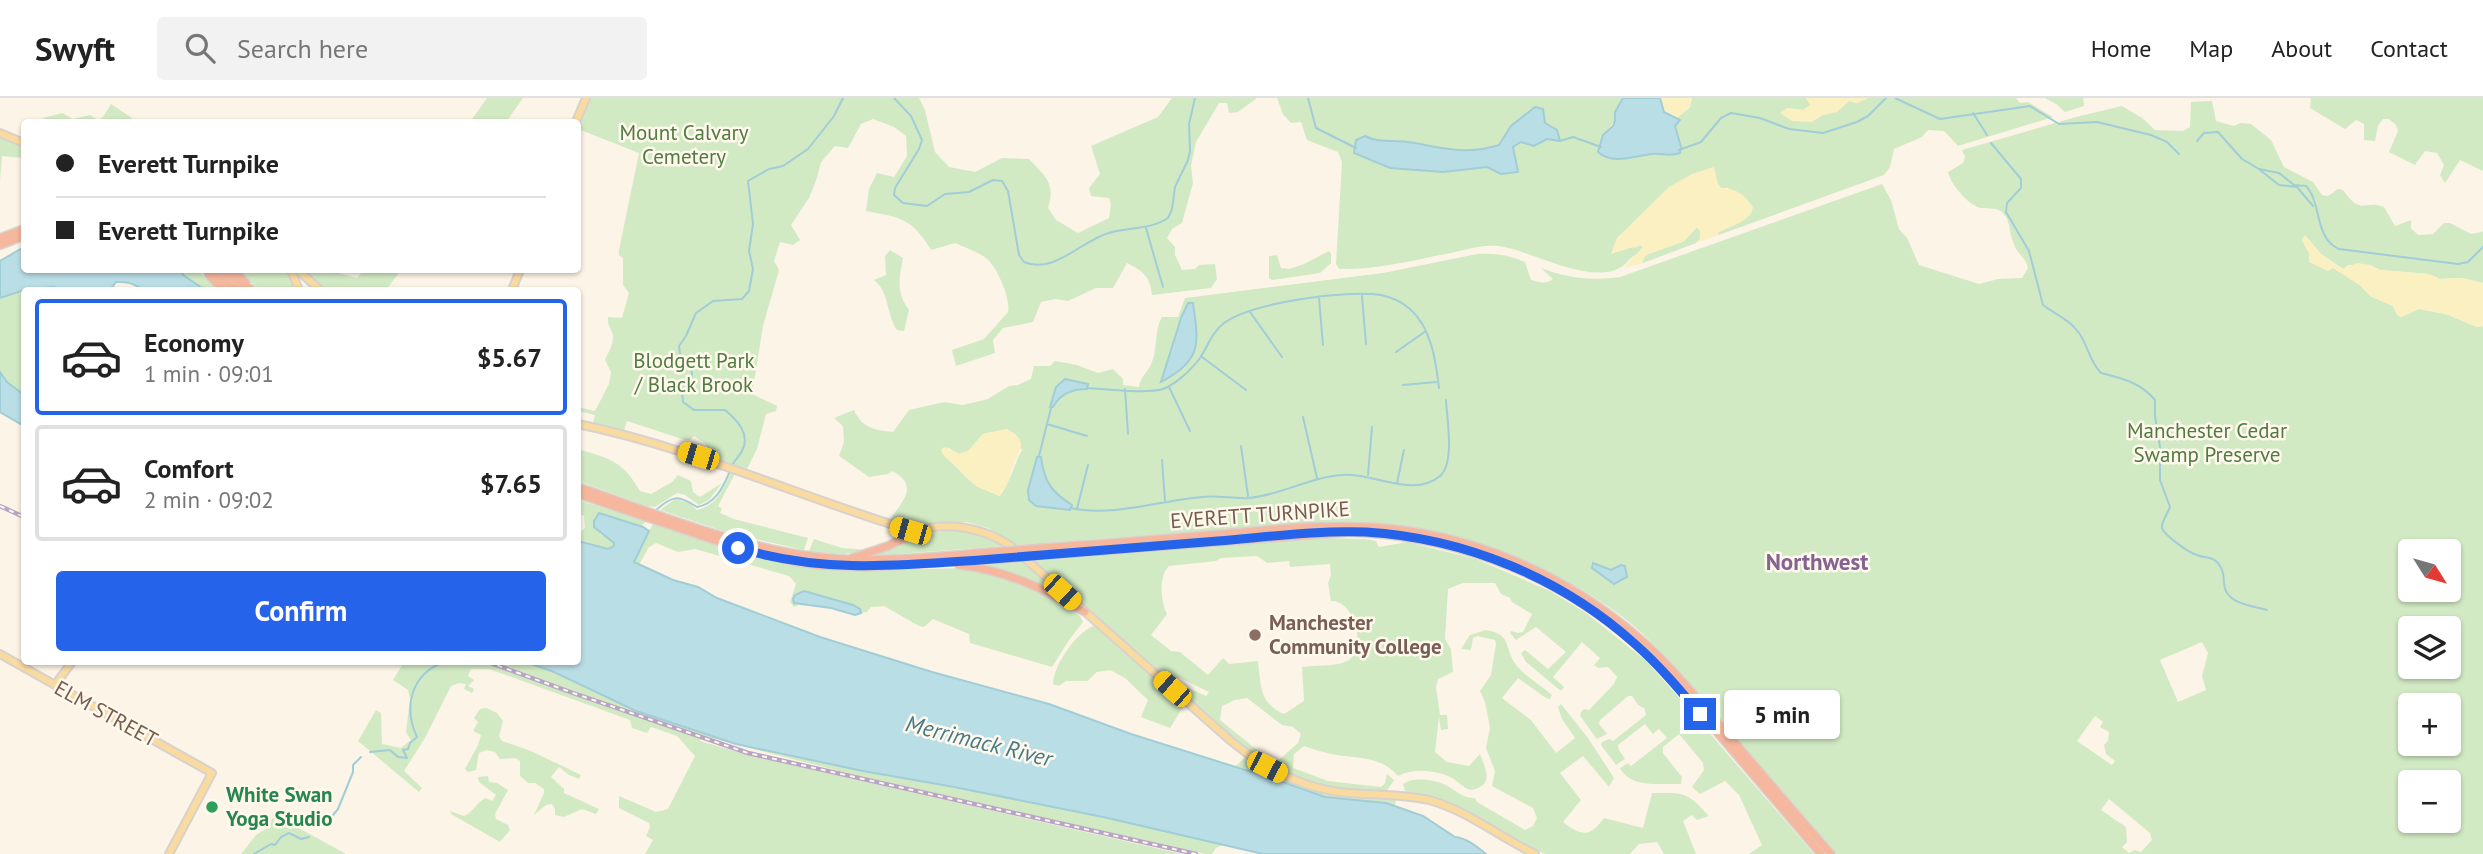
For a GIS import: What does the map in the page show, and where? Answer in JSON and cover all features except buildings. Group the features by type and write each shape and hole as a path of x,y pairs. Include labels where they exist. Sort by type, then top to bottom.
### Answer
{"highway":[{"path":"0,238 21,230"},
{"path":"0,245 21,237"},
{"path":"208,273 220,287"},
{"path":"210,273 233,287"},
{"path":"225,273 248,287"},
{"path":"236,273 250,287"},
{"name":"EVERETT TURNPIKE","path":"581,488 663,523 738,548 794,558 868,566 933,564 1306,527 1354,526 1456,540 1502,555 1545,574 1586,598 1643,642 1678,677 1831,854"},
{"name":"EVERETT TURNPIKE","path":"581,496 670,518 794,558"},
{"path":"896,527 900,531 899,541"},
{"name":"EVERETT TURNPIKE","path":"1042,552 1349,532 1421,539 1498,561 1570,596 1634,643 1674,683 1821,854"},
{"path":"851,559 916,533"},
{"name":"EVERETT TURNPIKE","path":"820,561 1008,555"},
{"path":"933,564 962,565 1009,576 1053,594 1085,612"}],"main road":[{"path":"577,119 586,98"},
{"path":"0,133 21,142"},
{"path":"301,273 317,287"},
{"path":"581,425 737,469 817,500 916,533 956,526 997,537 1231,741 1267,767 1296,781 1327,790 1408,796 1436,802 1535,854"},
{"name":"ELM STREET","path":"0,654 212,773 169,854"},
{"path":"55,685 65,665"},
{"path":"55,685 70,665"}],"green space":[{"path":"487,98 523,98 508,119 472,119"},
{"path":"591,98 919,98 925,110 935,152 949,167 975,172 1002,158 1029,159 1048,180 1051,192 1048,208 1056,220 1078,233 1109,218 1109,198 1091,196 1089,188 1100,174 1091,146 1158,117 1172,98 1257,98 1238,112 1229,113 1227,103 1219,103 1196,142 1191,166 1193,183 1182,223 1172,229 1167,238 1175,247 1175,255 1182,270 1215,264 1217,279 1211,288 1152,295 1145,275 1127,263 1113,288 1096,288 1068,301 1055,299 1041,302 1033,322 1003,328 993,340 995,353 956,366 952,350 984,339 1008,312 1002,284 991,263 980,254 955,243 931,250 918,232 904,221 866,211 869,189 877,173 894,177 907,156 906,136 894,127 873,119 861,124 848,148 835,146 821,162 809,198 791,225 800,240 793,245 780,242 774,261 779,270 763,326 752,394 777,406 776,411 766,414 757,449 747,469 712,457 705,443 694,436 685,440 627,421 624,431 593,423 595,415 581,412 581,408 595,411 609,384 611,372 605,360 613,338 608,317 622,318 629,293 623,285 623,258 619,255 619,250 639,153 581,130 581,122"},
{"path":"1277,98 1623,98 1613,122 1603,135 1639,156 1680,153 1675,126 1680,120 1677,118 1690,107 1692,98 1806,98 1811,105 1803,110 1787,108 1820,114 1834,111 1849,101 1857,103 1868,98 2016,98 2020,103 2028,102 2053,117 1958,146 1944,131 1928,130 1922,137 1894,149 1890,167 1884,175 1719,235 1717,233 1750,215 1753,207 1728,188 1721,188 1718,184 1632,249 1640,245 1643,247 1616,270 1601,273 1583,271 1498,246 1471,248 1366,268 1339,269 1336,264 1342,162 1338,152 1307,140 1301,122 1291,123 1283,114"},
{"path":"2045,98 2083,98 2084,106 2065,112"},
{"path":"2311,98 2483,98 2483,171 2460,160 2445,183 2440,175 2444,165 2437,153 2425,151 2415,165 2389,152 2398,131 2389,119 2383,119 2378,126 2375,141 2364,140 2364,124 2356,120 2345,129 2310,108"},
{"name":"Manchester Cedar Swamp Preserve","path":"2212,101 2216,121 2234,126 2240,123 2251,124 2271,140 2284,167 2313,182 2322,195 2328,196 2338,189 2343,190 2359,205 2384,207 2395,226 2411,220 2411,228 2418,235 2433,234 2444,223 2450,223 2471,234 2483,230 2483,283 2462,278 2440,279 2429,274 2380,270 2370,265 2349,265 2343,269 2321,254 2305,236 2302,240 2309,253 2358,283 2370,296 2393,306 2401,317 2419,309 2446,314 2477,327 2483,326 2483,854 1837,854 1679,671 1644,635 1586,592 1519,558 1448,535 1374,523 1335,521 1018,545 988,528 967,522 936,523 917,529 890,520 906,494 905,482 892,471 869,477 839,456 844,442 843,426 834,418 854,410 869,427 893,432 909,410 944,402 963,405 988,399 1009,386 1031,379 1034,366 1050,366 1055,361 1098,373 1113,369 1123,379 1123,385 1139,387 1152,362 1162,317 1178,317 1185,298 1383,273 1477,254 1502,255 1525,262 1531,280 1540,282 1553,279 1541,268 1579,278 1620,277 1882,184 1891,200 1899,229 1907,238 1919,265 1979,284 1998,279 2022,278 2028,268 2012,240 2006,216 1998,210 1981,208 1971,203 1961,194 1950,177 1948,172 1963,163 1965,157 1962,150 2122,106 2155,130 2183,131 2190,127 2191,102","holes":["1007,429 1022,450 999,496 967,478 947,447 959,454 968,451 983,434","2202,642 2208,653 2202,676 2206,690 2178,702 2160,660","2095,716 2103,722 2100,727 2109,732 2108,741 2104,745 2106,754 2115,761 2112,765 2077,741","2109,799 2150,833 2152,840 2141,852 2135,850 2129,853 2122,847 2127,842 2126,827 2101,810"]},
{"path":"111,104 132,118 100,119"},
{"path":"62,113 73,119 43,118"},
{"path":"90,115 96,119 73,119"},
{"path":"0,137 21,147 21,158 2,156 0,181"},
{"path":"1697,227 1700,239 1696,243 1643,263 1646,255 1684,241"},
{"path":"890,250 903,258 900,291 909,310 904,331 897,330 883,291 874,280 886,275 885,256"},
{"path":"1329,251 1331,263 1320,273 1272,280 1269,278 1269,256 1277,255 1281,268 1289,269"},
{"path":"182,273 200,273 216,287 201,287"},
{"path":"239,273 289,273 295,287 256,287"},
{"path":"305,273 338,273 357,278 361,273 399,273 388,287 322,287"},
{"path":"21,292 21,393 7,382 0,372 0,298"},
{"path":"581,450 614,462 628,473 640,491 651,494 672,482 678,475 691,481 693,492 700,497 722,483 709,500 699,505 677,493 655,507 581,482"},
{"path":"732,471 736,472 718,506 722,509 720,513 808,538 804,550 729,533 660,510 675,499 689,503 697,510 704,508 719,495"},
{"path":"581,501 646,521 640,528 599,513 600,534 610,539 615,546 608,549 581,542 581,531 585,528 584,516 581,514"},
{"path":"653,524 746,555 783,563 852,571 962,568 997,575 1061,602 1080,616 1083,622 1052,667 970,643 969,634 933,619 924,627 919,626 884,606 871,607 867,612 861,613 860,609 853,605 804,591 795,595 793,599 798,605 794,607 790,602 796,584 789,576 695,549 678,552 656,543 649,547 639,565 634,562 635,557"},
{"path":"950,530 983,535 1004,546 871,556 917,535"},
{"path":"1322,538 1366,539 1376,541 1379,547 1407,542 1476,559 1550,591 1586,613 1645,660 1814,854 1749,854 1762,845 1739,795 1725,781 1700,794 1692,787 1704,770 1703,763 1679,734 1663,747 1663,753 1682,777 1681,784 1639,782 1625,775 1620,768 1628,763 1631,766 1667,738 1659,729 1653,734 1645,724 1618,745 1625,759 1616,765 1601,745 1602,742 1609,739 1613,741 1646,715 1644,708 1638,705 1632,696 1628,696 1600,720 1599,724 1607,734 1597,739 1580,716 1581,712 1584,709 1589,710 1614,684 1617,677 1608,667 1598,668 1594,665 1600,658 1582,642 1553,677 1564,687 1561,691 1526,662 1521,653 1525,650 1548,669 1566,652 1536,627 1516,640 1511,631 1523,632 1532,614 1501,594 1495,583 1463,583 1448,589 1445,639 1451,649 1453,672 1438,679 1436,687 1440,715 1447,715 1448,729 1441,730 1439,717 1435,752 1447,762 1469,766 1480,754 1487,777 1483,785 1470,790 1450,777 1431,771 1398,776 1375,761 1331,754 1304,746 1294,754 1293,768 1328,781 1381,787 1387,774 1394,780 1386,792 1321,785 1282,771 1244,748 1208,720 1179,690 1184,686 1206,696 1209,692 1180,678 1166,678 1032,560","holes":["1257,556 1267,563 1289,561 1290,567 1330,564 1331,575 1328,583 1331,601 1347,608 1356,626 1357,647 1353,655 1347,661 1337,664 1302,667 1304,701 1284,714 1266,699 1258,661 1229,664 1223,658 1208,675 1180,652 1171,651 1151,635 1167,614 1162,589 1163,576 1169,566","1247,698 1282,725 1293,727 1301,734 1298,743 1274,764 1220,720 1222,706"]},
{"path":"814,539 842,548 870,550 844,554 809,551"},
{"path":"1022,560 1068,599 974,565"},
{"path":"1093,626 1185,704 1170,728 1141,717 1148,700 1125,678 1110,670 1097,672 1087,681 1066,681 1059,686 1053,684 1057,668 1066,651 1079,636"},
{"path":"1486,630 1501,635 1517,666 1552,695 1550,699 1546,698 1518,678 1502,698 1531,720 1556,753 1575,738 1562,719 1558,707 1561,704 1588,738 1614,778 1609,787 1583,756 1560,773 1581,800 1563,822 1585,833 1594,829 1604,818 1643,828 1652,793 1684,795 1709,816 1697,820 1692,815 1683,821 1696,854 1664,854 1657,842 1639,844 1630,854 1545,854 1445,801 1405,791 1403,784 1412,780 1438,782 1462,795 1475,798 1477,802 1525,830 1533,826 1537,818 1533,808 1492,786 1495,771 1486,748 1490,728 1480,691 1491,675 1496,644 1495,640 1477,636 1473,638 1471,650 1461,649 1470,635"},
{"path":"402,665 534,665 636,711 736,744 1225,844 1216,848 1212,854 1205,854 851,774 703,736 700,741 748,755 1182,854 645,854 653,840 646,836 649,823 619,808 619,796 656,812 668,809 695,756 677,736 651,727 647,733 632,728 630,720 489,669 471,669 468,676 474,680 468,686 474,689 472,693 464,689 466,684 451,686 425,738 404,771 422,788 419,792 358,741 376,710 381,713 382,744 401,748 411,740 406,732 410,699 408,690 393,680"},
{"path":"486,708 497,713 503,721 499,736 502,741 531,751 581,775 579,779 559,767 551,777 564,789 564,793 599,809 596,814 582,809 564,817 555,815 552,804 546,805 534,815 544,789 535,783 528,783 520,776 520,761 515,758 500,759 495,752 487,750 479,753 476,770 468,772 465,769 481,735 473,731 478,722 474,718 480,709"},
{"path":"1246,756 1300,784 1355,796 1396,799 1395,806 1325,797 1235,767"},
{"path":"488,776 489,782 497,783 508,790 495,814 496,819 508,825 510,830 500,842 450,811 464,816 486,798 492,801 496,795 479,782 478,777"},
{"path":"275,815 346,854 241,854 256,835 266,829"}],"sand":[{"path":"1660,98 1692,98 1690,107 1677,118 1664,112"},
{"path":"1806,98 1868,98 1857,103 1849,101 1837,112 1823,115 1812,122 1792,121 1780,113 1787,108 1803,110 1810,105"},
{"path":"1714,167 1721,188 1740,193 1753,207 1751,213 1718,233 1719,235 1696,243 1700,239 1697,227 1684,241 1646,255 1643,263 1624,268 1643,247 1640,245 1611,254 1617,238 1669,187 1692,174"},
{"path":"2305,235 2321,254 2342,269 2357,263 2380,270 2429,274 2440,279 2462,278 2483,283 2483,326 2477,327 2446,314 2419,309 2401,317 2397,315 2393,306 2370,296 2364,288 2333,268 2328,271 2309,262 2309,253 2302,240"},
{"path":"1007,429 1019,439 1021,448 1000,496 977,487 941,450 944,447 960,454 968,451 983,434"}],"water":[{"path":"1623,98 1660,98 1664,112 1680,120 1675,126 1680,153 1617,159 1598,152 1603,135 1613,126 1615,112"},
{"path":"1535,107 1543,109 1545,123 1557,130 1560,141 1547,139 1534,146 1521,142 1513,147 1518,172 1501,174 1487,167 1443,172 1390,168 1354,153 1356,140 1365,136 1453,150 1475,150 1499,145 1511,126"},
{"path":"21,249 21,273 182,273 201,287 138,287 127,282 116,282 112,287 21,287 21,291 0,298 0,261"},
{"path":"1188,303 1193,303 1195,350 1184,366 1161,382 1181,318"},
{"path":"0,372 7,382 21,393 21,424 0,412"},
{"path":"1065,379 1088,384 1087,389 1067,393 1050,407 1056,387"},
{"path":"1037,457 1041,457 1050,485 1072,505 1070,510 1036,506 1029,500 1028,490"},
{"name":"Merrimack River","path":"599,513 649,531 634,562 673,580 698,587 717,598 820,637 932,672 1049,704 1131,734 1325,797 1386,803 1423,816 1455,837 1472,843 1486,854 1263,854 1103,817 736,744 636,711 534,665 581,665 581,542 608,549 614,546 614,543 594,527"},
{"path":"1593,563 1611,570 1625,566 1627,577 1614,584 1592,568"},
{"path":"804,591 853,605 860,609 861,613 855,615 831,608 794,603 795,595"}],"waterway":[{"path":"732,466 744,445 744,433 725,410 694,410 683,402 682,391 690,381 692,372 680,354 679,346 696,313 713,301 742,299 749,291 753,269 749,251 753,224 748,181 769,169 783,166 808,149 834,116 843,98"},
{"path":"894,98 911,116 922,140 895,188 894,195 903,203 927,206 945,194 969,192 993,180 1002,181 1008,191 1019,255 1024,262 1035,265 1057,260 1109,233 1147,226 1168,218 1175,187 1188,160 1189,124 1195,98"},
{"path":"1308,98 1316,128 1356,148"},
{"path":"1679,150 1701,142 1721,118 1731,113 1760,118 1789,129 1823,133 1868,116 1886,98"},
{"path":"1895,98 1940,119 2030,106 2059,124 2097,122 2151,135 2167,142 2179,154"},
{"path":"1973,113 1987,135"},
{"path":"2197,141 2204,133 2218,132 2242,159 2259,169 2279,173 2294,185 2306,186 2326,237 2339,249 2458,264 2468,262 2483,247"},
{"path":"1560,141 1573,137 1601,147"},
{"path":"1991,143 2021,179 2021,188 2007,203 2006,212 2029,251 2043,305 2075,328 2101,373 2137,385 2155,400 2160,480 2170,507 2162,528 2188,551 2217,562 2225,590 2234,599 2267,610"},
{"path":"2260,170 2279,185 2297,187 2313,206"},
{"path":"1146,228 1163,287"},
{"path":"1087,388 1137,391 1163,389 1188,372 1224,323 1256,309 1277,304 1346,294 1392,298 1407,306 1417,316 1428,335 1439,388"},
{"path":"1362,296 1366,344"},
{"path":"1319,298 1323,345"},
{"path":"1250,312 1282,357"},
{"path":"1396,352 1426,331"},
{"path":"1202,357 1246,390"},
{"path":"1403,385 1436,382"},
{"path":"1169,387 1190,431"},
{"path":"1125,389 1128,434"},
{"path":"1070,508 1103,511 1201,497 1249,498 1342,475 1405,485 1429,482 1440,476 1447,461 1449,440 1446,400"},
{"path":"1039,456 1051,408"},
{"path":"1303,417 1317,478"},
{"path":"1047,424 1087,436"},
{"path":"1368,475 1372,427"},
{"path":"1241,446 1248,496"},
{"path":"1397,483 1404,450"},
{"path":"1162,460 1165,501"},
{"path":"1077,509 1088,465"},
{"path":"656,510 676,498 697,507 709,502 721,489 730,471"},
{"path":"370,752 390,750 398,757 407,758 403,750 408,749 417,737 411,714 413,693 417,683 437,665"},
{"path":"324,826 338,809 353,772 353,765 361,757"},
{"path":"254,854 271,844 275,845 281,837 289,833 301,839 309,837"}],"railway":[{"path":"0,506 21,516"},
{"path":"496,665 748,753 1196,854"}],"place":[{"name":"Manchester Community College","path":"1255,635"},
{"name":"White Swan Yoga Studio","path":"212,807"}],"district":[{"name":"Northwest","path":"1817,562"}],"route":[{"path":"738,548 819,565 868,566 933,564 1309,533 1366,532 1398,535 1458,547 1491,558 1570,596 1634,643 1700,714"}],"park label":[{"name":"Mount Calvary Cemetery","path":"684,145"},
{"name":"Blodgett Park / Black Brook","path":"694,373"}]}
